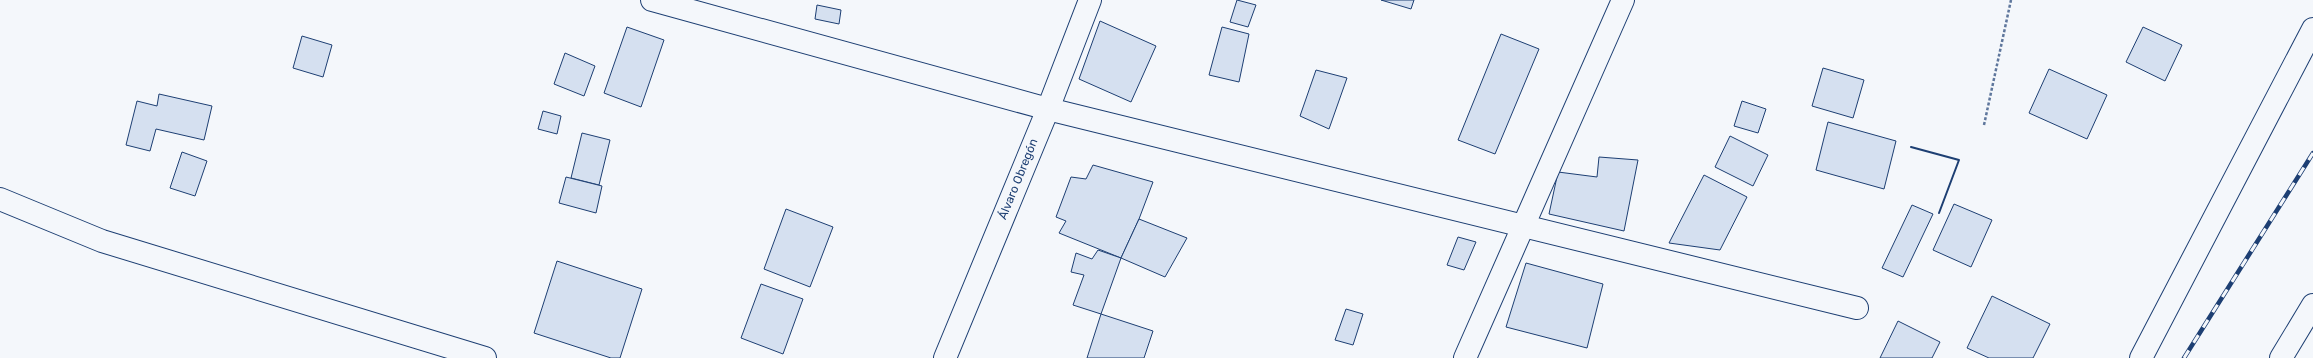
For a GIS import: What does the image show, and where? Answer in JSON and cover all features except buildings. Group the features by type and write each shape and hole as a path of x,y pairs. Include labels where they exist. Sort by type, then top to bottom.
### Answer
{"street":[{"name":"Álvaro Obregón","path":"945,358 1048,109 1090,0"},
{"path":"1465,358 1623,0"},
{"path":"667,2 1048,109 1858,308"},
{"path":"2141,358 2313,29"},
{"path":"0,199 102,241 486,358"},
{"path":"2281,358 2313,305"}],"path":[{"path":"1984,125 2011,0"}],"railway":[{"path":"2184,358 2313,153"}],"wall":[{"path":"1911,147 1959,160 1939,213"}]}
